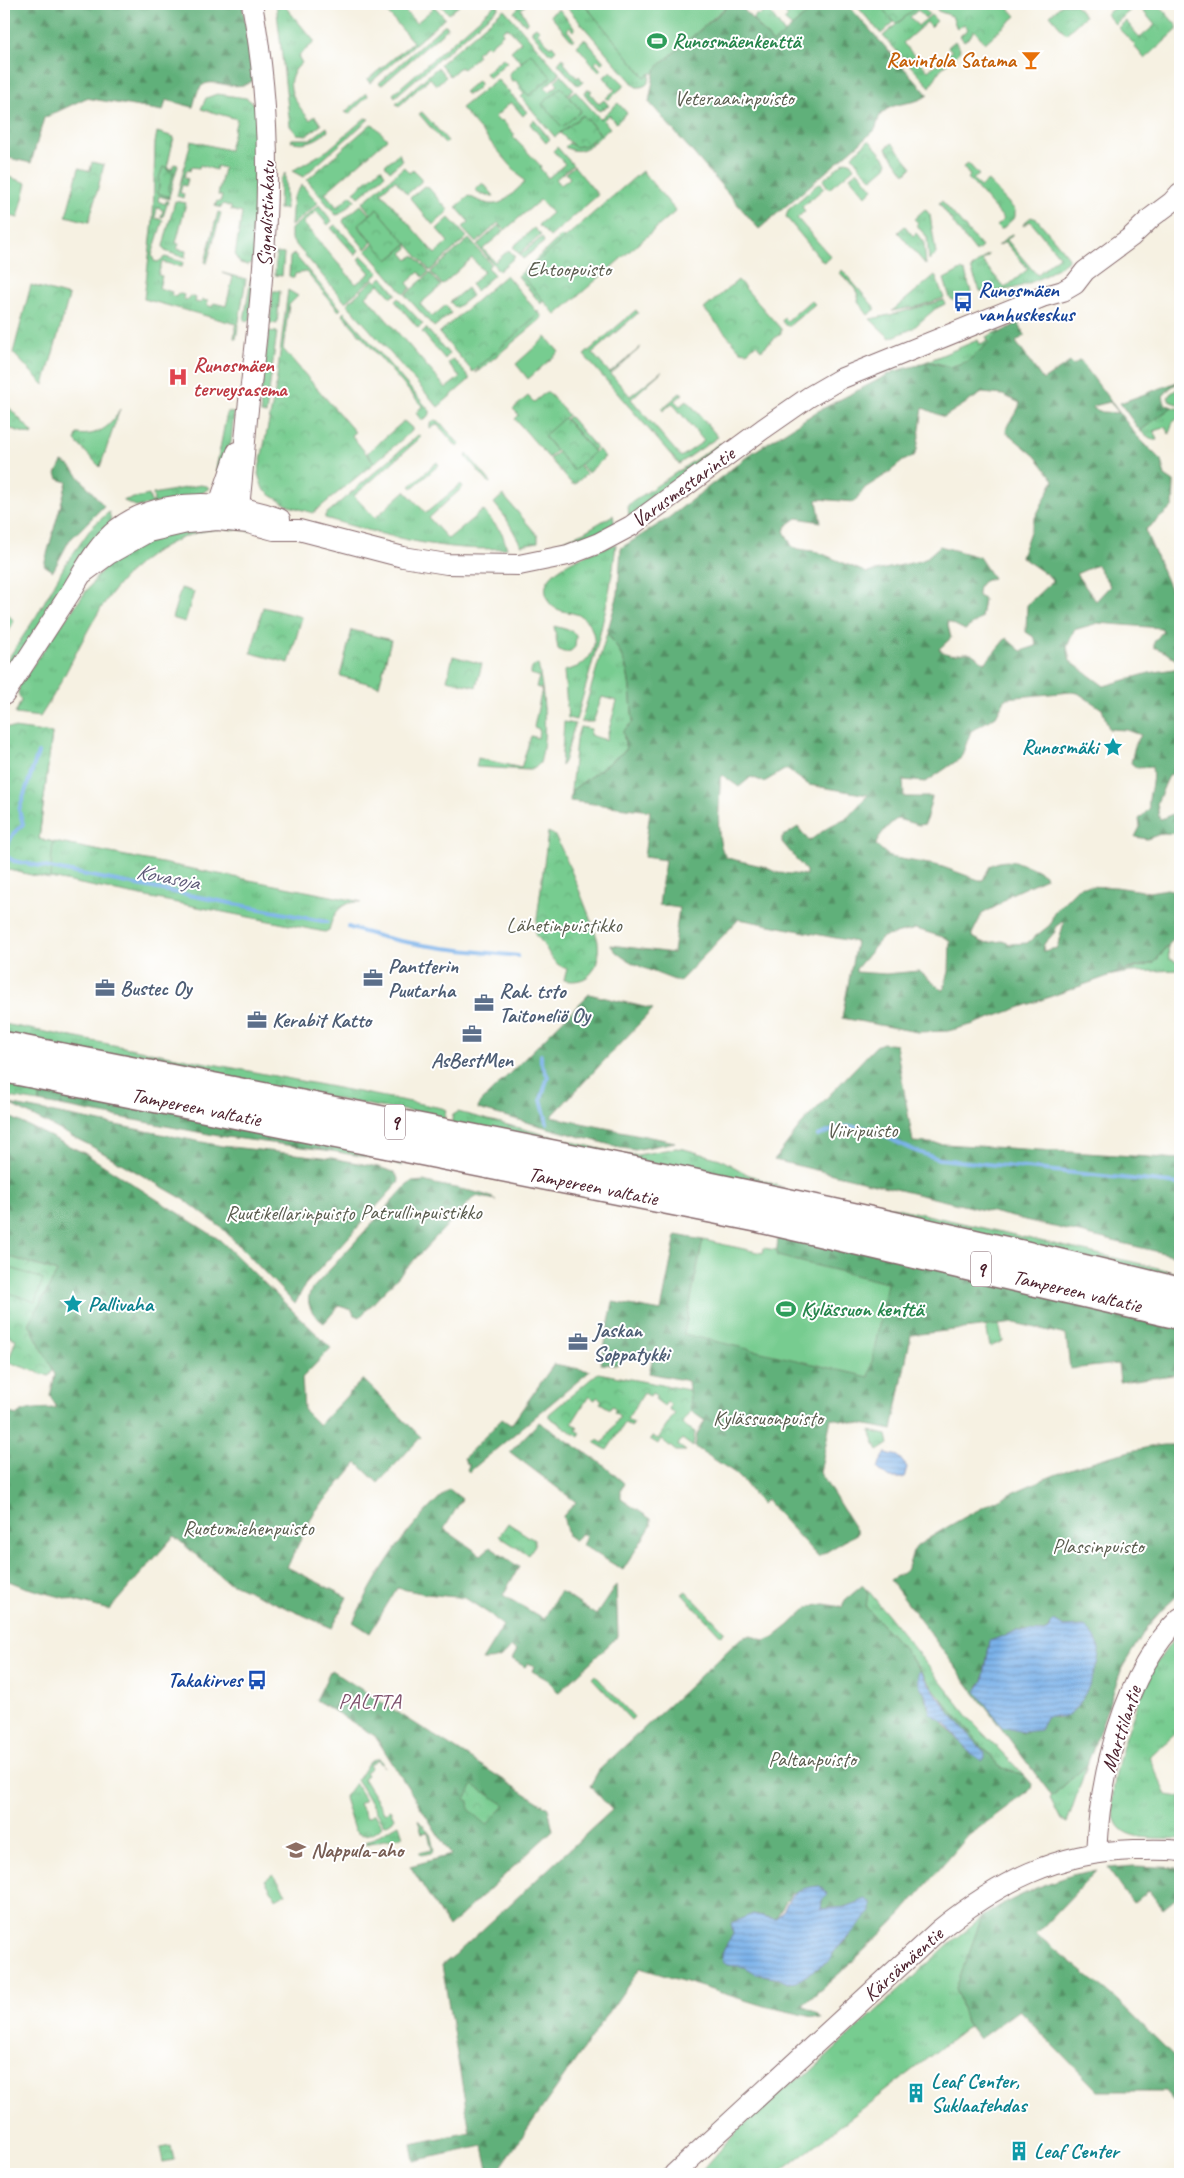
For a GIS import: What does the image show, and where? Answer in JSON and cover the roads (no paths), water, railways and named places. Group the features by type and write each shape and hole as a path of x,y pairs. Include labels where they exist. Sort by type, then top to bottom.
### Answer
{"highway":[{"name":"Tampereen valtatie","path":"4,1045 675,1177 1044,1258 1180,1290"},
{"name":"Tampereen valtatie","path":"4,1069 759,1218 1180,1316"}],"street":[{"name":"Signalistinkatu","path":"238,514 263,282 268,210 266,93 261,51 252,4"},
{"name":"Varusmestarintie","path":"1152,217 1167,190 1180,176"},
{"name":"Varusmestarintie","path":"4,695 82,574 109,554 148,532 187,523 218,512 279,518 299,530 403,557 447,564 519,565 568,555 600,543 631,526 763,429 809,397 840,379 1042,297 1070,275 1086,271 1131,238 1180,193"},
{"name":"Signalistinkatu","path":"218,512 247,425"},
{"name":"Marttilantie","path":"1096,1853 1102,1790 1107,1765 1120,1725 1148,1659 1180,1618"},
{"name":"Kärsämäentie","path":"674,2174 939,1930 982,1897 1032,1870 1058,1861 1096,1853 1144,1850 1180,1851"}],"water":[{"path":"886,1453 898,1456 907,1467 904,1478 889,1478 878,1469"},
{"path":"1054,1621 1064,1627 1084,1626 1096,1639 1099,1656 1090,1685 1074,1710 1065,1716 1046,1717 1040,1730 1023,1732 1002,1727 976,1691 983,1681 990,1641 1016,1631 1044,1632 1050,1629"},
{"path":"920,1671 950,1713 985,1753 985,1759 982,1761 968,1751 946,1724 930,1713 927,1698 919,1684 918,1672"},
{"path":"819,1886 828,1894 822,1900 821,1909 846,1907 866,1899 871,1903 871,1912 834,1952 829,1961 796,1982 788,1983 775,1977 757,1974 745,1967 727,1965 723,1962 722,1953 733,1934 731,1923 753,1914 775,1919 794,1893 799,1890"}],"waterway":[{"path":"4,850 14,833 23,824 19,810 38,753"},
{"name":"Kovasoja","path":"4,855 14,861 327,922"},
{"path":"348,927 410,943 518,956"},
{"path":"541,1055 541,1062 548,1077 541,1099 547,1123"},
{"path":"818,1136 832,1130 854,1126 873,1131 910,1149 939,1159 1180,1184"}],"place":[{"name":"Runosmäenkenttä","path":"657,41"},
{"name":"Ravintola Satama","path":"1031,60"},
{"name":"Runosmäen vanhuskeskus","path":"963,302"},
{"name":"Runosmäen terveysasema","path":"178,377"},
{"name":"Runosmäki","path":"1113,747"},
{"name":"Pantterin Puutarha","path":"373,978"},
{"name":"Bustec Oy","path":"105,988"},
{"name":"Rak. tsto Taitoneliö Oy","path":"484,1003"},
{"name":"Kerabit Katto","path":"257,1020"},
{"name":"AsBestMen","path":"472,1034"},
{"name":"Pallivaha","path":"73,1304"},
{"name":"Kylässuon kenttä","path":"786,1309"},
{"name":"Jaskan Soppatykki","path":"578,1342"},
{"name":"Takakirves","path":"257,1680"},
{"name":"Nappula-aho","path":"296,1850"},
{"name":"Leaf Center, Suklaatehdas","path":"916,2093"},
{"name":"Leaf Center","path":"1019,2151"}],"district":[{"name":"PALTTA","path":"370,1700"}],"park label":[{"name":"Veteraaninpuisto","path":"734,98"},
{"name":"Ehtoopuisto","path":"569,269"},
{"name":"Lähetinpuistikko","path":"564,925"},
{"name":"Viiripuisto","path":"862,1130"},
{"name":"Patrullinpuistikko","path":"421,1212"},
{"name":"Ruutikellarinpuisto","path":"290,1213"},
{"name":"Kylässuonpuisto","path":"768,1418"},
{"name":"Ruotumiehenpuisto","path":"248,1528"},
{"name":"Plassinpuisto","path":"1098,1546"},
{"name":"Paltanpuisto","path":"812,1759"}]}
